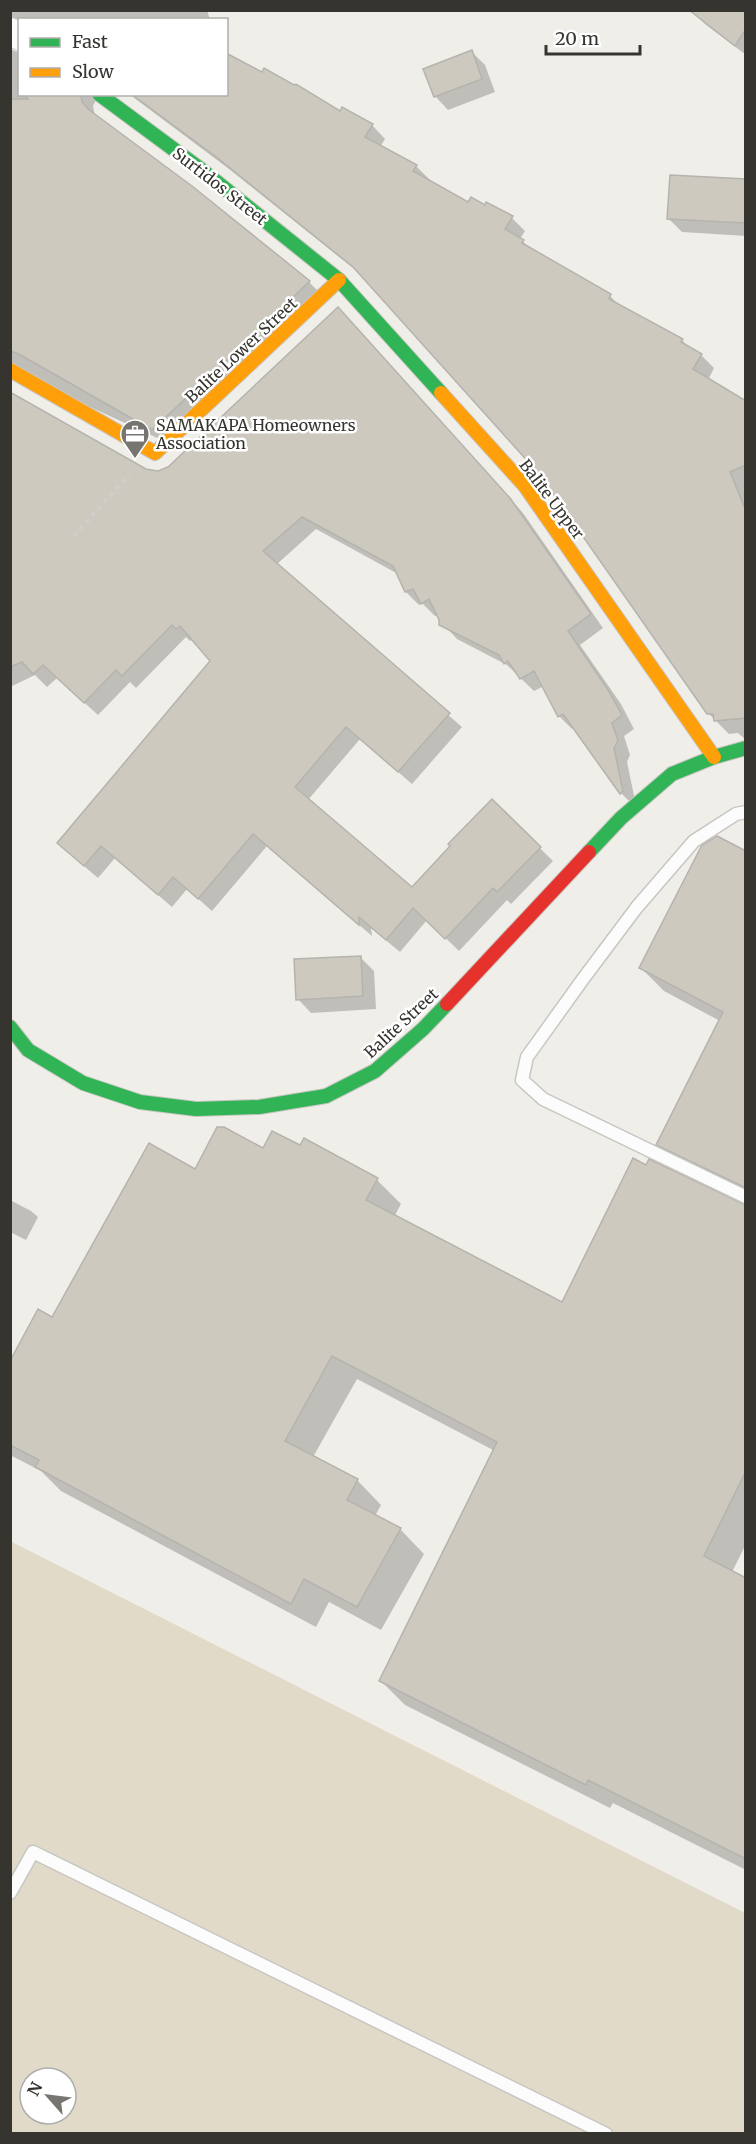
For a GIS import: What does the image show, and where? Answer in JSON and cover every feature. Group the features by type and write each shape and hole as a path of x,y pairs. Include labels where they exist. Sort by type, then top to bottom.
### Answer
{"street":[{"name":"Surtidos Street","path":"102,96 203,171 339,280"},
{"name":"Balite Lower Street","path":"155,453 339,280"},
{"name":"Balite Upper","path":"339,280 525,486 714,757"},
{"path":"10,370 155,453"},
{"name":"Balite Street","path":"10,1027 28,1050 83,1083 140,1102 196,1109 259,1107 326,1096 375,1071 423,1029 621,818 672,774 714,757 746,748"}],"lane":[{"path":"746,812 736,814 694,841 637,907 527,1057 522,1080 543,1099 746,1197"},
{"path":"10,1893 33,1852 606,2133"}],"path":[{"path":"74,536 133,470 155,453"}],"shaded area":[{"path":"10,1541 745,1913 745,2133 11,2133"}],"building":[{"path":"689,10 746,10 746,29 735,46"},
{"path":"472,50 482,79 434,97 423,69"},
{"path":"228,54 262,72 264,68 296,84 340,111 342,107 373,124 365,137 417,165 413,171 468,202 471,197 513,216 505,229 524,240 522,243 611,294 609,299 683,339 681,342 702,354 693,369 746,401 746,465 730,472 746,511 746,718 714,721 713,714 707,714 540,475 353,267 215,156 134,96 228,96"},
{"path":"26,96 81,96 82,102 88,109 192,186 310,281 152,430 10,351 10,99 28,99"},
{"path":"670,175 746,179 746,223 667,219"},
{"path":"338,307 510,498 591,614 568,631 622,715 612,723 618,741 614,748 623,791 620,794 563,714 558,717 534,671 520,679 508,661 504,664 499,655 439,625 429,599 421,604 413,589 405,592 393,566 302,517 263,551 450,713 398,772 346,727 295,787 412,887 450,846 448,844 492,799 541,847 497,892 493,888 445,939 413,908 386,940 359,917 359,925 253,834 198,899 173,877 158,895 101,846 84,866 57,843 210,661 180,626 176,629 172,625 122,676 116,670 84,703 43,665 33,674 22,662 10,667 10,392 146,469 158,471 168,467"},
{"path":"717,836 746,851 746,1188 656,1145 723,1012 639,968 702,845"},
{"path":"361,956 363,996 296,1000 294,959"},
{"path":"217,1127 224,1127 263,1148 272,1131 300,1145 304,1138 378,1178 366,1200 562,1302 633,1158 646,1165 649,1159 746,1205 746,1471 704,1556 746,1578 746,1859 588,1780 586,1785 379,1681 497,1442 332,1356 285,1441 358,1479 347,1500 401,1528 357,1607 304,1579 291,1604 35,1467 39,1460 10,1445 10,1361 38,1309 52,1317 149,1143 195,1169"}],"traffic: fast":[{"path":"102,96 203,171 339,280 441,393"},
{"path":"589,852 621,818 672,774 714,757 746,748"},
{"path":"10,1027 28,1050 83,1083 140,1102 196,1109 259,1107 326,1096 375,1071 423,1029 447,1004"}],"traffic: slow":[{"path":"10,370 155,453 339,280"},
{"path":"441,393 525,486 714,757"}],"traffic: jam":[{"path":"447,1004 589,852"}],"place":[{"name":"SAMAKAPA Homeowners Association","path":"135,460"}]}
